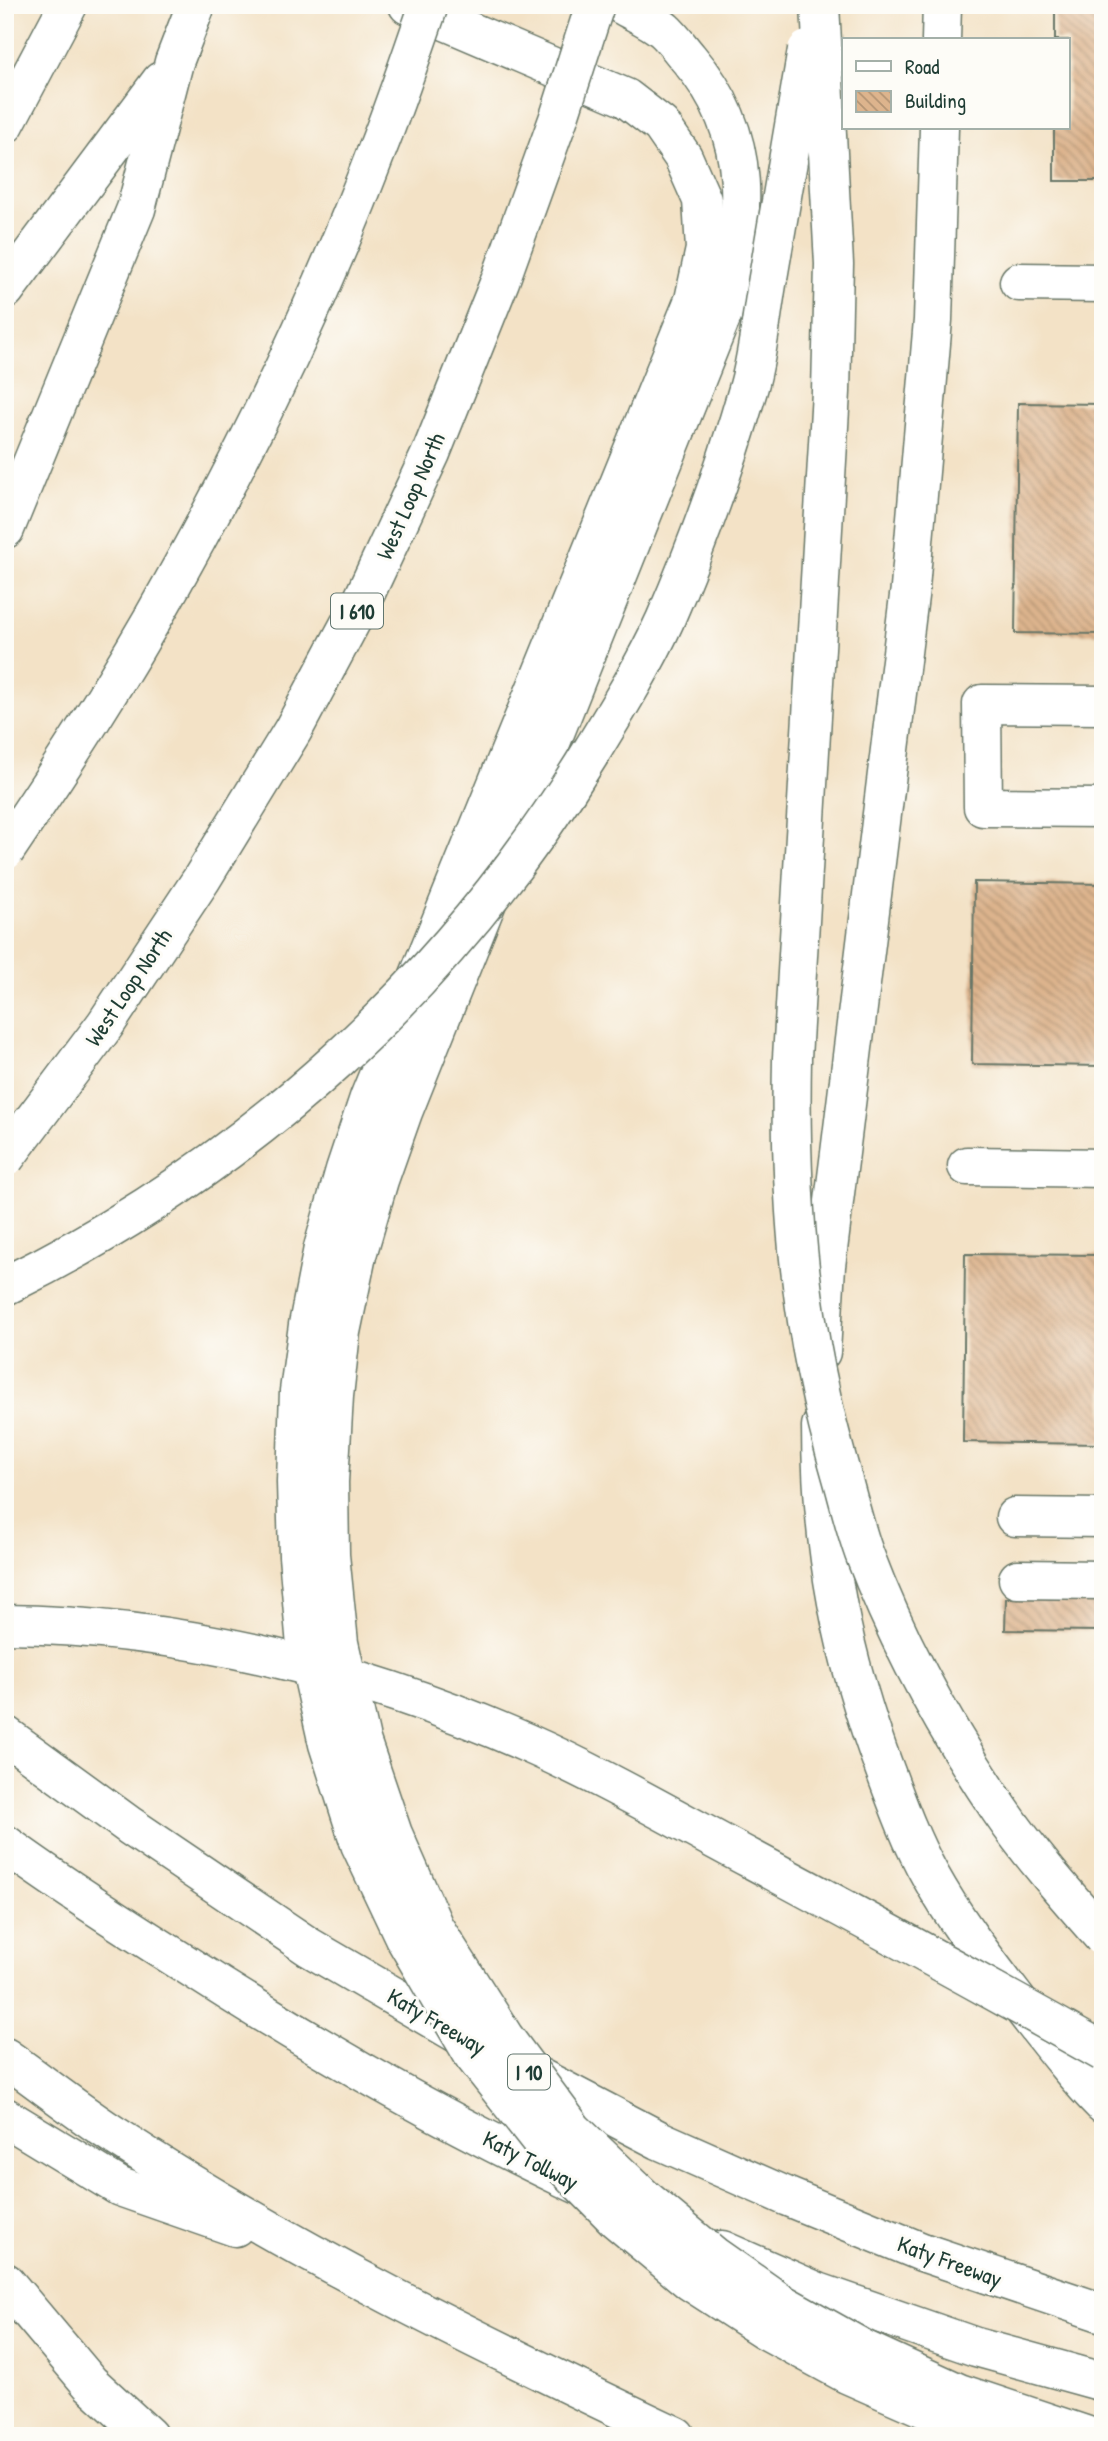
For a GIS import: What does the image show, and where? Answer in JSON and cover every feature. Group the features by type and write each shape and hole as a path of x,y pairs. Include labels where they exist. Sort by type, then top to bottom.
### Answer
{"main road":[{"path":"5,124 68,5"},
{"path":"5,529 136,209 174,62 195,5"},
{"path":"408,5 626,98 661,125 683,157 702,201 705,250 694,300 369,1098 345,1170 338,1357 330,1470 330,1555 339,1643 361,1740 393,1835 434,1927 504,2037 573,2130 643,2197 714,2256 781,2303 865,2350 959,2393 1088,2436"},
{"path":"5,851 95,717 172,586 240,457 307,317 377,151 429,5"},
{"name":"West Loop North","path":"5,1158 105,1025 201,880 293,730 362,601 431,453 500,281 596,5"},
{"path":"622,5 664,30 700,72 719,104 736,146 741,195 737,253 723,313 402,1112 379,1180 340,1251 308,1325 299,1391 296,1482 298,1556 306,1646 328,1744 360,1844 404,1937 473,2055 548,2150 617,2220 690,2281 764,2329 847,2374 947,2418 996,2436"},
{"path":"5,1286 56,1261 221,1158 302,1091 380,1020 452,946 518,863 561,803 663,624 713,499 750,382 817,5"},
{"path":"817,5 834,264 830,406 792,1058 790,1146 794,1225 802,1300 829,1433 863,1551 891,1617 926,1687 1000,1811 1066,1896 1103,1937"},
{"path":"941,38 942,5"},
{"path":"5,290 174,62"},
{"path":"939,130 933,320 910,588 826,1266 820,1360 821,1457 827,1545 841,1628 863,1712 896,1801 930,1874 972,1943 1046,2038 1103,2104"},
{"path":"1019,282 1103,283"},
{"path":"1103,705 982,704 983,807 1103,808"},
{"path":"967,1166 1103,1168"},
{"path":"1015,1517 1103,1518"},
{"path":"1018,1580 1103,1580"},
{"path":"5,1624 133,1633 210,1644 343,1675 470,1718 618,1788 956,1968 1103,2052"},
{"name":"Katy Freeway","path":"5,1735 130,1826 309,1947 488,2051 659,2140 788,2197 922,2252 1103,2314"},
{"name":"Katy Tollway","path":"5,1844 280,2025 528,2161 818,2292 976,2347 1103,2382"},
{"path":"5,2057 116,2137 305,2251 521,2362 676,2436"},
{"path":"5,2117 120,2188 305,2251"},
{"path":"5,2282 90,2384 148,2436"}],"building":[{"path":"1055,5 1103,5 1103,181 1054,181 1054,130 1070,130 1070,38 1055,38"},
{"path":"1018,403 1103,404 1103,634 1015,633"},
{"path":"974,882 1103,884 1103,1066 972,1064"},
{"path":"965,1254 1103,1255 1103,1444 963,1442"},
{"path":"1006,1598 1103,1599 1103,1631 1005,1630"}]}
